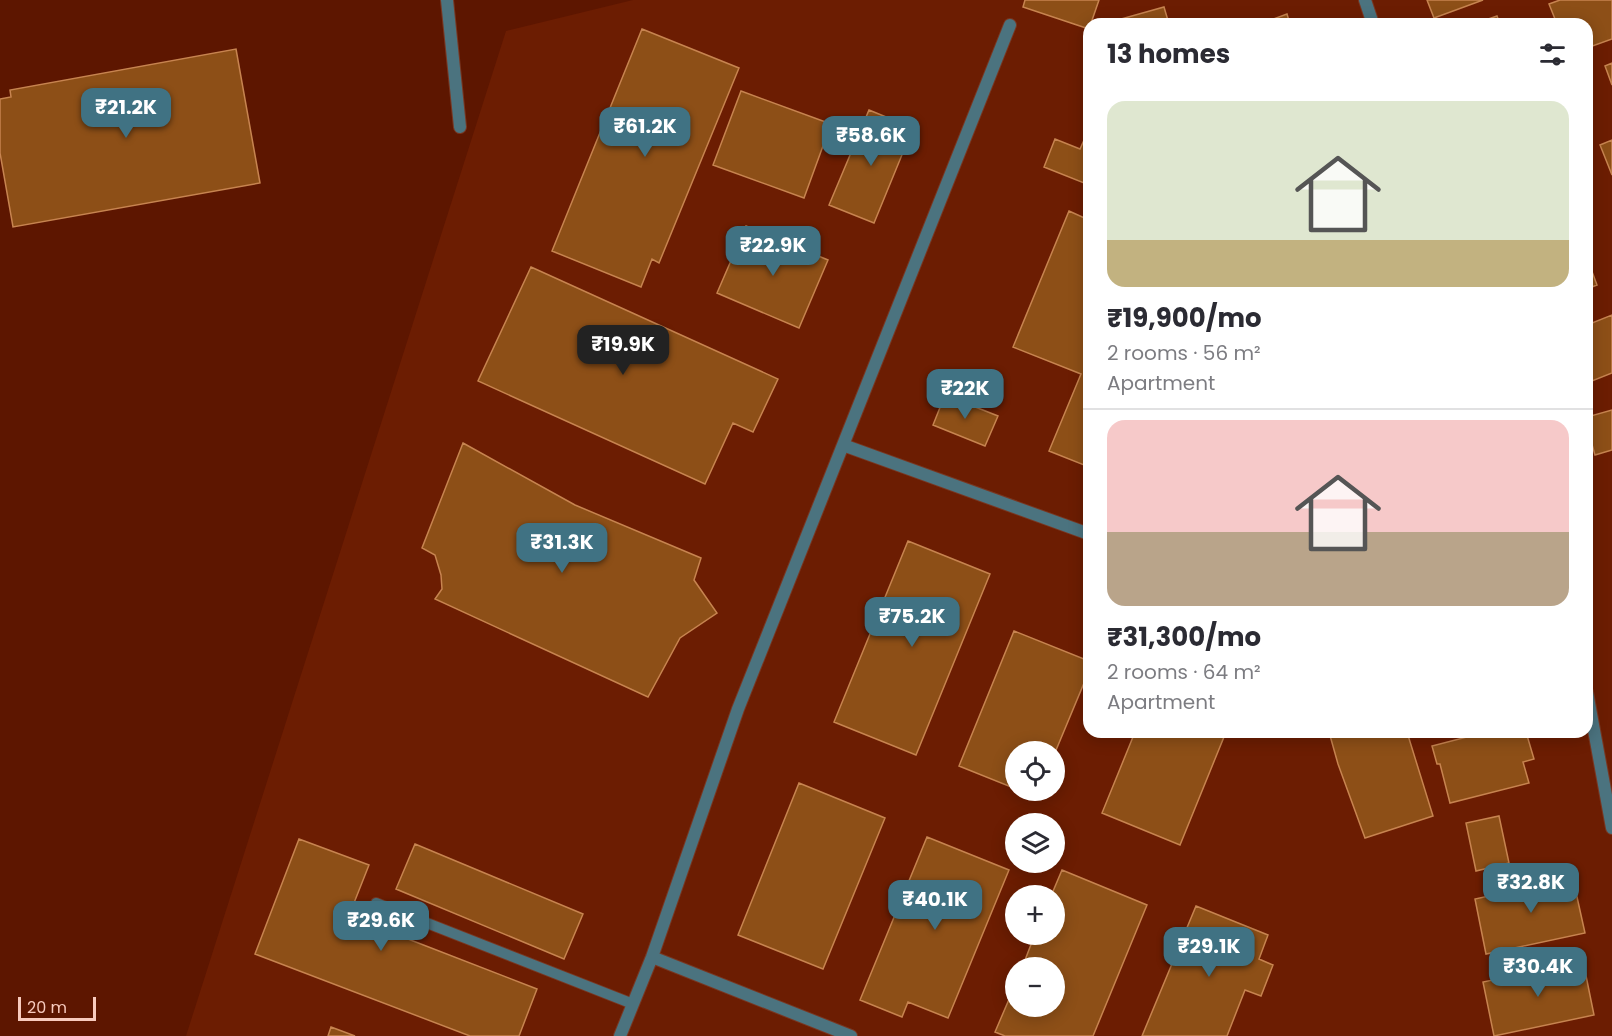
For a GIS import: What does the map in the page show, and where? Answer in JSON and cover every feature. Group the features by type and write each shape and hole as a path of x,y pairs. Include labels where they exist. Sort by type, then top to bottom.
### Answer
{"street":[{"path":"447,0 460,127"},
{"path":"1365,0 1371,18"},
{"path":"620,1036 652,957 738,710 1010,25"},
{"path":"843,445 1083,532"},
{"path":"1593,725 1612,828"},
{"path":"652,957 851,1036"}],"lane":[{"path":"376,903 633,1004"}],"shaded area":[{"path":"633,0 1612,0 1612,1036 186,1036 506,31"}],"building":[{"path":"1025,0 1099,0 1093,18 1083,18 1083,27 1023,7"},
{"path":"1427,0 1483,0 1434,18"},
{"path":"1560,0 1612,0 1612,39 1593,46 1593,18 1555,18 1549,4"},
{"path":"1164,7 1167,18 1125,18"},
{"path":"1287,14 1288,18 1276,18"},
{"path":"642,29 739,68 659,263 652,259 641,287 552,251"},
{"path":"236,49 260,183 13,227 0,153 0,99 11,97 10,90"},
{"path":"1612,63 1612,85 1605,66"},
{"path":"741,91 831,124 804,198 713,165"},
{"path":"869,110 913,128 874,223 829,205"},
{"path":"1055,139 1080,149 1083,142 1083,183 1044,167"},
{"path":"1612,140 1612,175 1600,145"},
{"path":"1069,211 1083,217 1083,465 1049,451 1081,374 1013,347"},
{"path":"746,226 828,260 799,328 717,293"},
{"path":"531,267 778,379 753,432 733,423 705,484 478,381"},
{"path":"1593,274 1597,285 1593,287"},
{"path":"1612,315 1612,373 1593,381 1593,323"},
{"path":"945,395 998,416 985,446 933,425"},
{"path":"1612,410 1612,450 1595,455 1593,448 1593,415"},
{"path":"463,443 575,505 701,558 694,580 717,613 680,638 648,697 435,599 442,589 441,575 435,555 422,548"},
{"path":"908,541 990,574 916,755 834,722"},
{"path":"1014,631 1083,659 1083,685 1060,741 1005,741 1005,785 959,766"},
{"path":"1133,738 1224,738 1180,845 1102,813"},
{"path":"1331,738 1409,738 1433,816 1365,838"},
{"path":"1463,738 1528,738 1534,759 1523,762 1529,783 1450,803 1440,764 1437,764 1432,746"},
{"path":"799,783 885,818 823,969 738,935"},
{"path":"1499,816 1509,863 1476,871 1466,823"},
{"path":"927,837 1005,868 1005,873 1008,873 948,1018 908,1002 902,1017 860,1000"},
{"path":"299,839 369,865 350,913 386,926 390,917 413,926 408,939 537,989 519,1036 470,1036 255,954"},
{"path":"415,844 583,914 564,959 396,889"},
{"path":"1559,868 1559,873 1571,870 1585,933 1486,954 1475,899 1548,883 1546,871"},
{"path":"1065,871 1147,905 1093,1036 1005,1036 995,1032 1005,1009 1005,1017 1065,1017 1065,957 1026,957 1031,945 1065,945 1065,885 1056,885 1061,873"},
{"path":"1196,906 1268,935 1259,959 1273,965 1261,996 1245,990 1227,1036 1142,1036"},
{"path":"1583,961 1594,1015 1494,1036 1483,982"},
{"path":"331,1027 355,1036 328,1036"}]}
